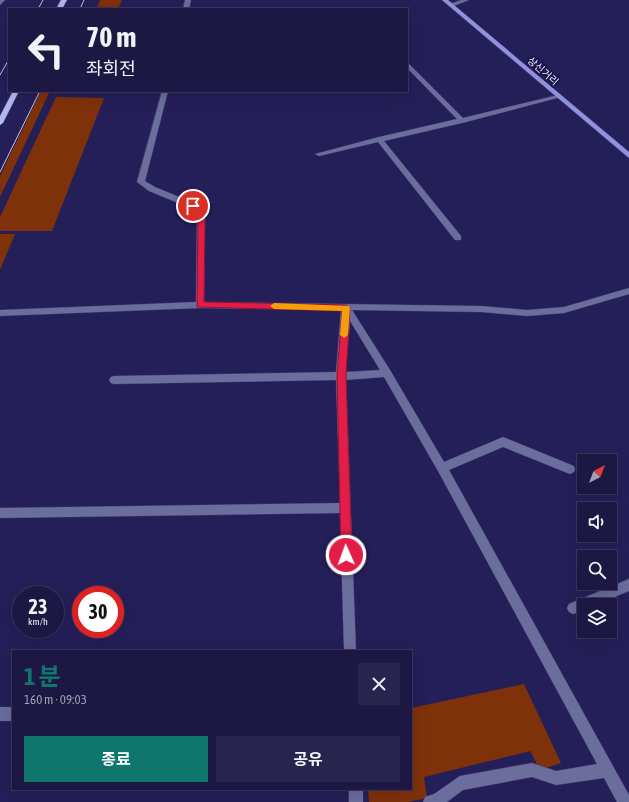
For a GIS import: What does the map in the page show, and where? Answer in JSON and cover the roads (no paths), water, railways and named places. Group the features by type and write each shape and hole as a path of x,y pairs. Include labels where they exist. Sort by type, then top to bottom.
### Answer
{"main road":[{"name":"상신거리","path":"445,0 629,156"},
{"path":"0,123 16,92"}],"street":[{"path":"451,5 466,0"},
{"path":"408,65 462,120"},
{"path":"165,92 141,182 152,189 193,206 202,217 200,304"},
{"path":"319,154 558,97"},
{"path":"379,139 458,238"},
{"path":"0,313 200,304 481,310 527,313 564,310 629,291"},
{"path":"346,308 387,373 442,468 606,770 625,802"},
{"path":"346,308 341,376 344,508 350,650"},
{"path":"114,380 341,376 387,373"},
{"path":"442,468 503,442 570,469"},
{"path":"0,513 344,508"},
{"path":"573,608 629,585"},
{"path":"0,714 12,714"},
{"path":"430,802 438,800 460,783 532,770 556,778 606,770"},
{"path":"356,790 356,802"}],"tram line":[{"path":"39,8 43,0"},
{"path":"80,8 84,0"},
{"path":"0,75 8,61"},
{"path":"0,172 40,92"}]}
